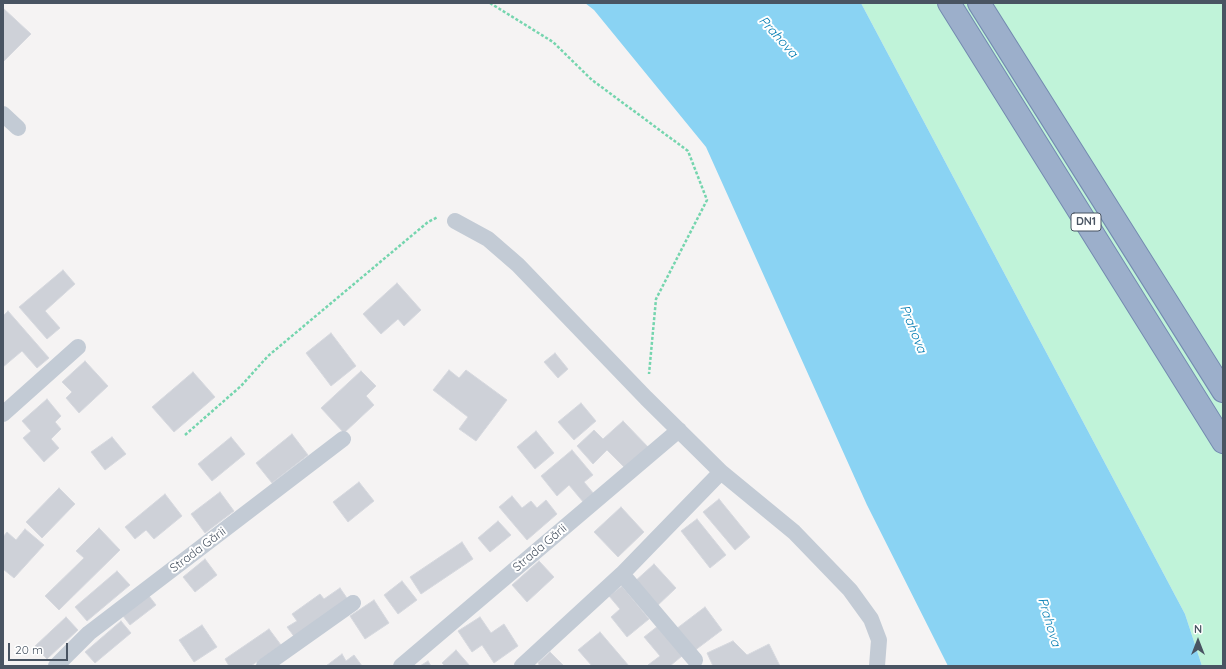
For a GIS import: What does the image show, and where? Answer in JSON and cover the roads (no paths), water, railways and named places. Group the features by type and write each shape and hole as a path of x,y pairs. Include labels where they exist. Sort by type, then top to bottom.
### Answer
{"highway":[{"name":"DN1","path":"949,3 1223,442"},
{"name":"DN1","path":"979,3 1223,391"}],"street":[{"path":"3,114 18,128"},
{"path":"455,221 488,239 518,265 646,398 721,472 794,532 850,590 871,619 879,640 876,666"},
{"path":"3,414 78,347"},
{"name":"Strada Gării","path":"400,666 679,430"},
{"name":"Strada Gării","path":"56,666 89,633 343,439"},
{"path":"522,666 622,574 721,472"},
{"path":"622,574 695,660"},
{"path":"264,666 353,603"}],"water":[{"name":"Prahova","path":"585,3 861,3 1185,614 1202,666 948,666 867,505 706,147 594,10"}]}
